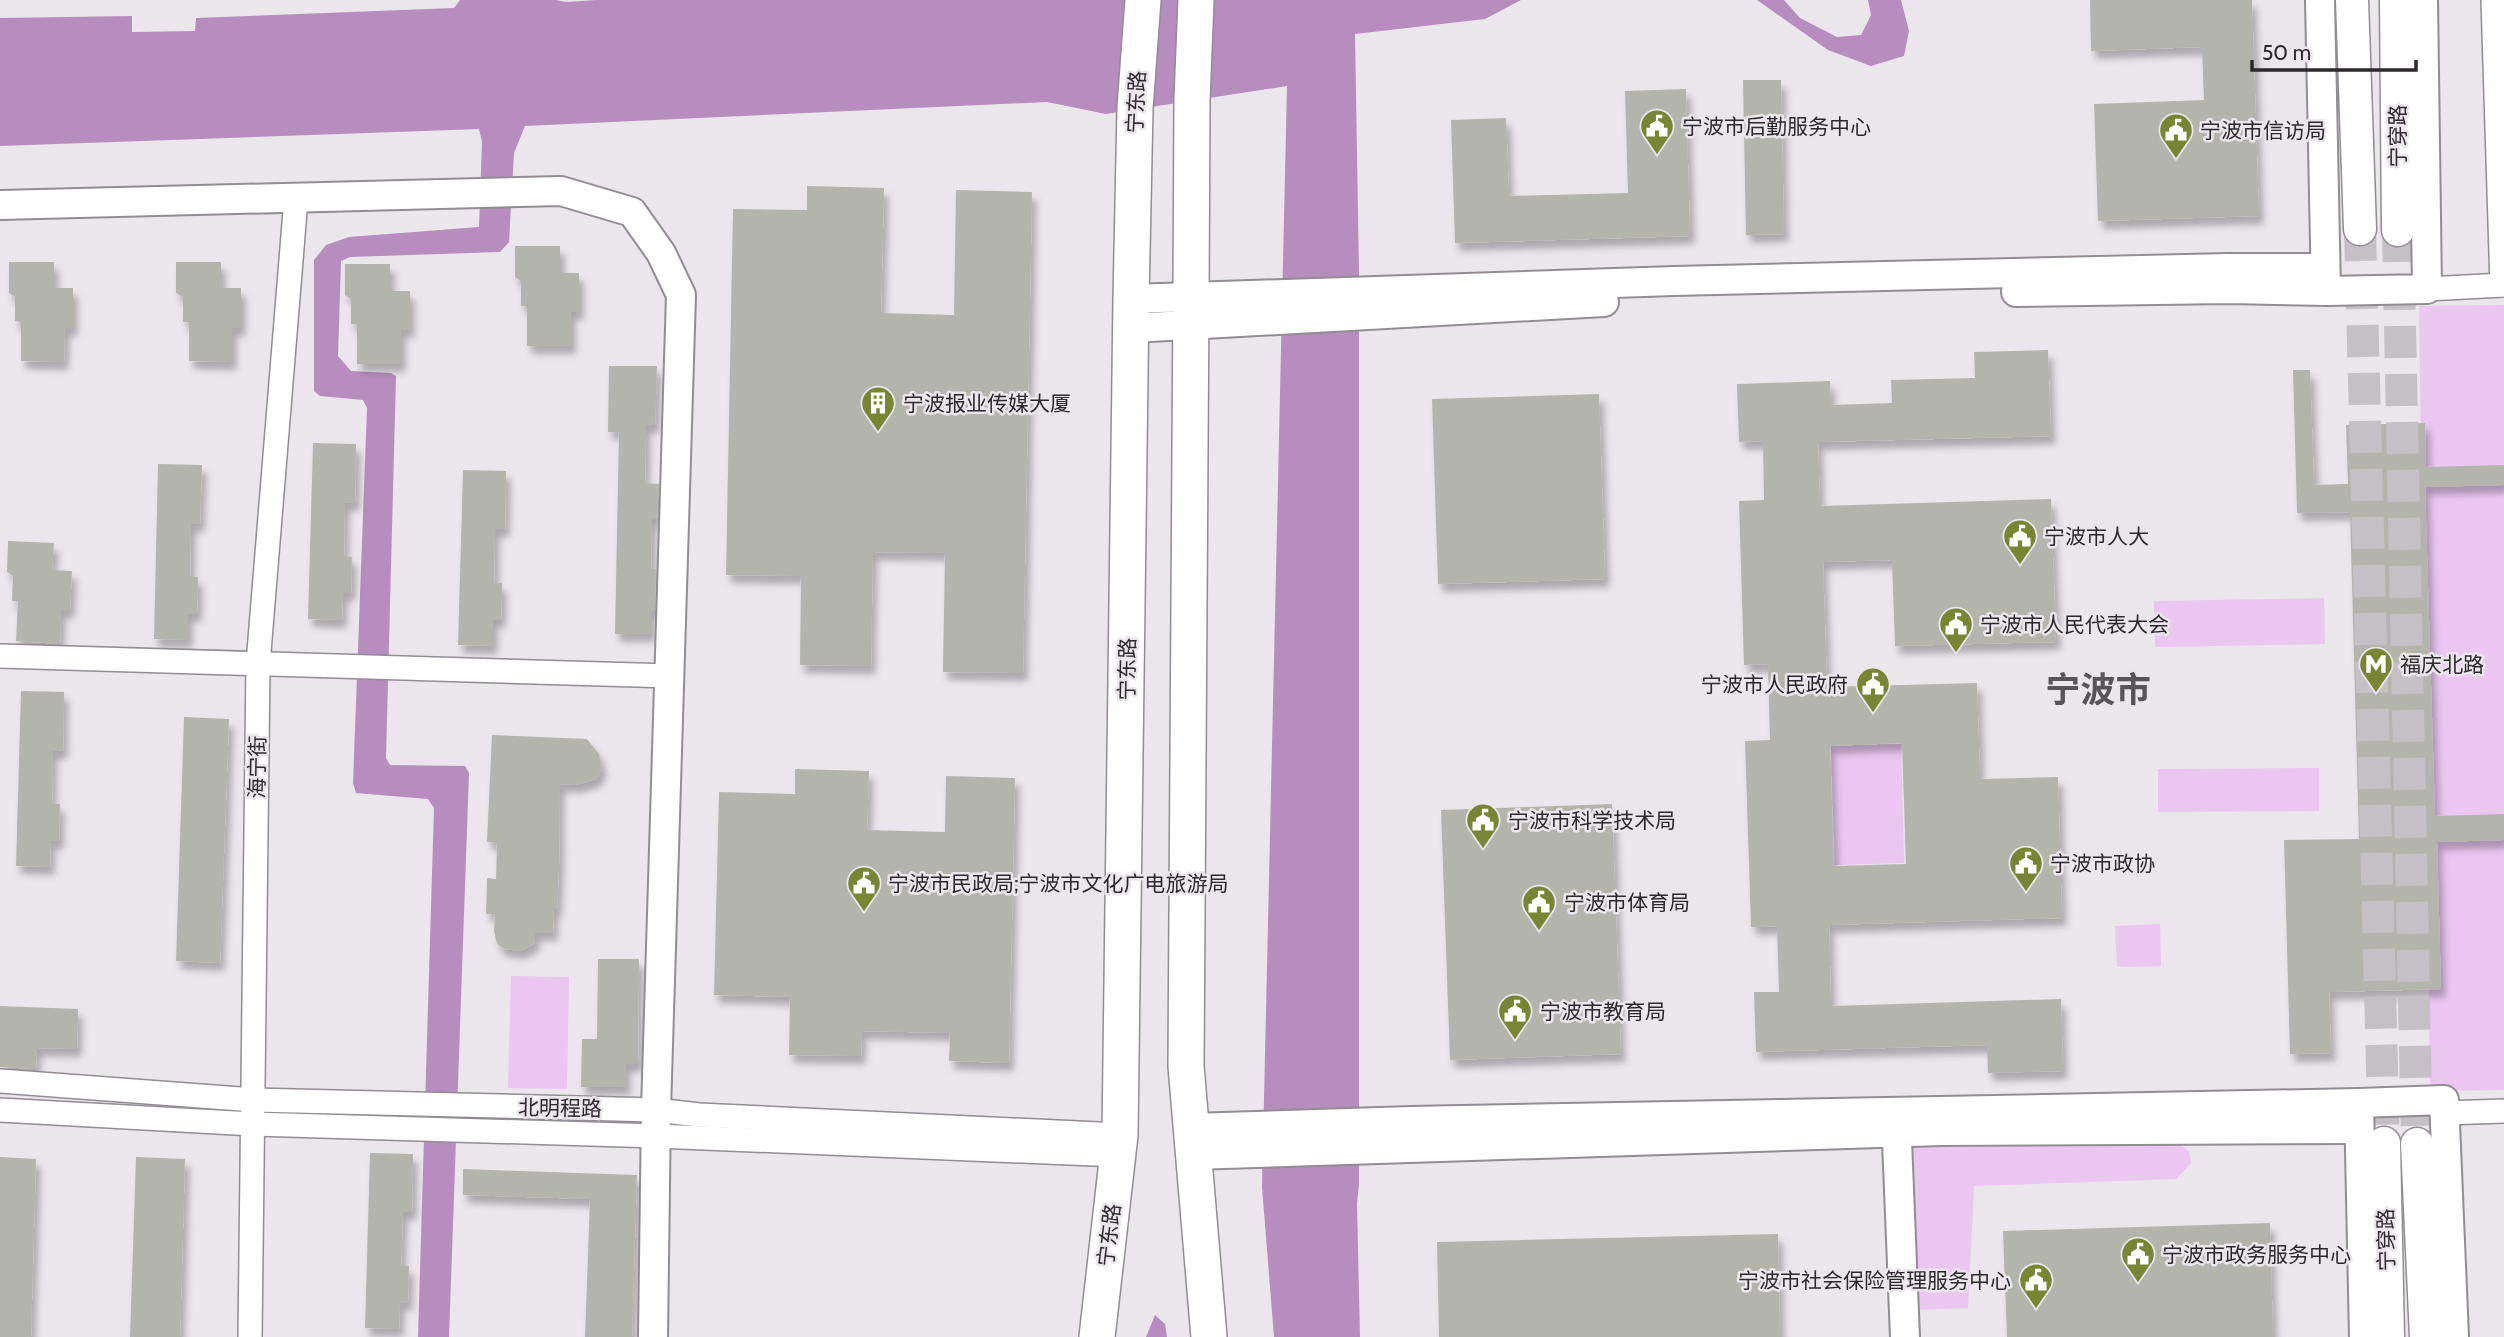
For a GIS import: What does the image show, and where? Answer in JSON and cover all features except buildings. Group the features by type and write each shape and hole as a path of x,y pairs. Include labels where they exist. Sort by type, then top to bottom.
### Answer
{"main road":[{"name":"宁东路","path":"1097,1337 1119,1145 1135,108 1143,0"},
{"path":"1196,0 1192,100 1186,1052 1209,1337"},
{"name":"宁穿路","path":"2352,0 2360,229"},
{"name":"宁穿路","path":"2396,0 2398,230"},
{"name":"宁穿路","path":"2367,1125 2388,1337"},
{"name":"宁穿路","path":"2417,1144 2426,1337"}],"street":[{"path":"2320,0 2326,279"},
{"path":"2423,0 2427,289"},
{"path":"1131,314 1675,298 2229,289 2326,279 2427,289 2503,285 2493,0"},
{"path":"0,205 561,191 632,212 662,253 681,295 656,1123 653,1337"},
{"name":"海宁街","path":"250,1337 258,664 296,199"},
{"path":"0,656 671,676"},
{"name":"北明程路","path":"0,1081 254,1100 656,1123"},
{"path":"1192,1141 1888,1123 2367,1125 2444,1100 2454,1337"},
{"name":"北明程路","path":"0,1110 253,1124 656,1123 699,1115 1119,1145"},
{"path":"2445,1113 2504,1111"},
{"path":"1888,1123 1889,1337"},
{"path":"1888,1123 1905,1337"},
{"path":"2364,1337 2367,1125"}],"shaded area":[{"path":"460,0 1521,0 1485,19 1355,34 1359,272 1357,1204 1360,1337 1274,1337 1262,1187 1287,86 1106,114 1047,102 525,126 514,153 509,242 500,252 350,257 341,261 338,356 351,371 391,373 396,376 386,758 390,765 465,766 469,773 449,1337 418,1337 434,808 428,799 356,793 353,783 367,408 363,400 320,396 314,391 314,260 326,245 349,237 479,227 482,142 479,129 0,146 0,18 132,16 132,32 195,31 196,18 454,8"},
{"path":"1757,0 1784,0 1800,18 1837,37 1861,35 1871,15 1868,0 1901,0 1909,31 1904,56 1871,66 1828,50"},
{"path":"2504,305 2504,1090 2430,1091 2419,306"},
{"path":"2324,598 2325,644 2155,647 2154,601"},
{"path":"1901,744 1904,863 1835,865 1831,746"},
{"path":"2319,768 2319,811 2158,812 2158,769"},
{"path":"2160,924 2161,966 2117,967 2115,926"},
{"path":"511,976 569,977 567,1089 508,1088"},
{"path":"2168,1136 2189,1151 2191,1163 2176,1179 1974,1186 1968,1308 1911,1310 1910,1148"},
{"path":"1155,1315 1165,1324 1167,1337 1146,1337"}],"tunnel":[{"path":"2360,229 2384,1143"},
{"path":"2398,230 2417,1144"}],"place":[{"name":"宁波市后勤服务中心","path":"1657,156"},
{"name":"宁波市信访局","path":"2176,160"},
{"name":"宁波报业传媒大厦","path":"878,433"},
{"name":"宁波市人大","path":"2020,566"},
{"name":"宁波市人民代表大会","path":"1956,654"},
{"name":"福庆北路","path":"2376,694"},
{"name":"宁波市人民政府","path":"1873,714"},
{"name":"宁波市科学技术局","path":"1483,850"},
{"name":"宁波市政协","path":"2026,893"},
{"name":"宁波市民政局;宁波市文化广电旅游局","path":"864,913"},
{"name":"宁波市体育局","path":"1539,932"},
{"name":"宁波市教育局","path":"1515,1041"},
{"name":"宁波市政务服务中心","path":"2138,1284"},
{"name":"宁波市社会保险管理服务中心","path":"2036,1310"}],"district":[{"name":"宁波市","path":"2098,689"}]}
